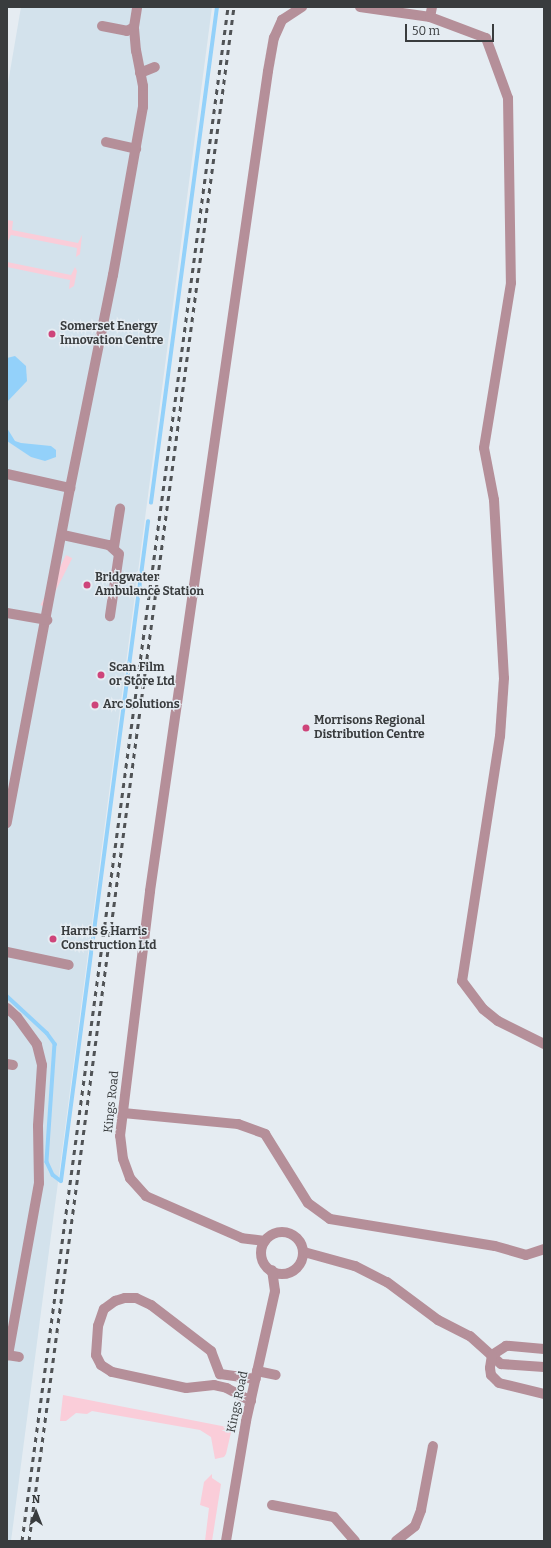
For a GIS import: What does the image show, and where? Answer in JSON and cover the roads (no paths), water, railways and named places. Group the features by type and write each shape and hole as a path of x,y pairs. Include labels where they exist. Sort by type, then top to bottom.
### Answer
{"street":[{"path":"7,823 63,535 70,488 113,275 143,107 134,27 137,7"},
{"name":"Kings Road","path":"264,1241 242,1238 146,1196 130,1178 123,1159 120,1136 137,996 268,71 274,38 282,20 302,7"},
{"path":"360,7 431,12 486,38 508,98 511,283 484,448 494,500 504,678 500,736 462,981 483,1009 498,1021 544,1044"},
{"path":"102,26 128,31 134,27"},
{"path":"140,73 154,66"},
{"path":"106,142 136,149"},
{"path":"7,474 70,488"},
{"path":"110,616 119,557 114,547 120,508"},
{"path":"63,535 114,547"},
{"path":"7,613 47,620"},
{"path":"7,952 69,965"},
{"path":"7,1008 17,1017 37,1045 42,1065 38,1126 39,1183 7,1355 19,1357"},
{"path":"123,1113 238,1124 265,1134 308,1203 330,1219 495,1246 526,1255 544,1249"},
{"path":"242,1238 260,1254 272,1270 285,1273 295,1270 301,1264 304,1252 302,1244 294,1236 277,1232 272,1234 264,1241 260,1254"},
{"path":"304,1252 355,1266 387,1282 438,1320 470,1336 501,1364 544,1367"},
{"path":"301,1264 328,1259"},
{"name":"Kings Road","path":"226,1541 250,1401 275,1291 272,1270"},
{"path":"275,1291 285,1273"},
{"path":"250,1401 227,1388 214,1385 186,1388 112,1372 101,1365 96,1355 98,1326 104,1309 114,1301 125,1298 136,1298 151,1305 211,1351 220,1374 276,1375"},
{"path":"492,1355 506,1346 544,1349"},
{"path":"492,1355 491,1375 499,1383 544,1394"},
{"path":"396,1541 415,1526 421,1510 432,1446"},
{"path":"272,1505 324,1513 334,1517 355,1541"}],"water":[{"path":"15,356 26,366 27,381 7,402 7,358"},
{"path":"7,428 15,441 51,446 56,450 56,457 45,461 31,457 7,441"}],"waterway":[{"path":"151,503 217,7"},
{"path":"7,996 47,1033 55,1044 47,1162 53,1175 61,1181 148,522"}],"railway":[{"path":"22,1541 228,7"},
{"path":"29,1541 234,7"}],"place":[{"name":"Somerset Energy Innovation Centre","path":"52,334"},
{"name":"Bridgwater Ambulance Station","path":"87,585"},
{"name":"Scan Film or Store Ltd","path":"101,675"},
{"name":"Arc Solutions","path":"95,705"},
{"name":"Morrisons Regional Distribution Centre","path":"306,728"},
{"name":"Harris & Harris Construction Ltd","path":"53,939"}]}
